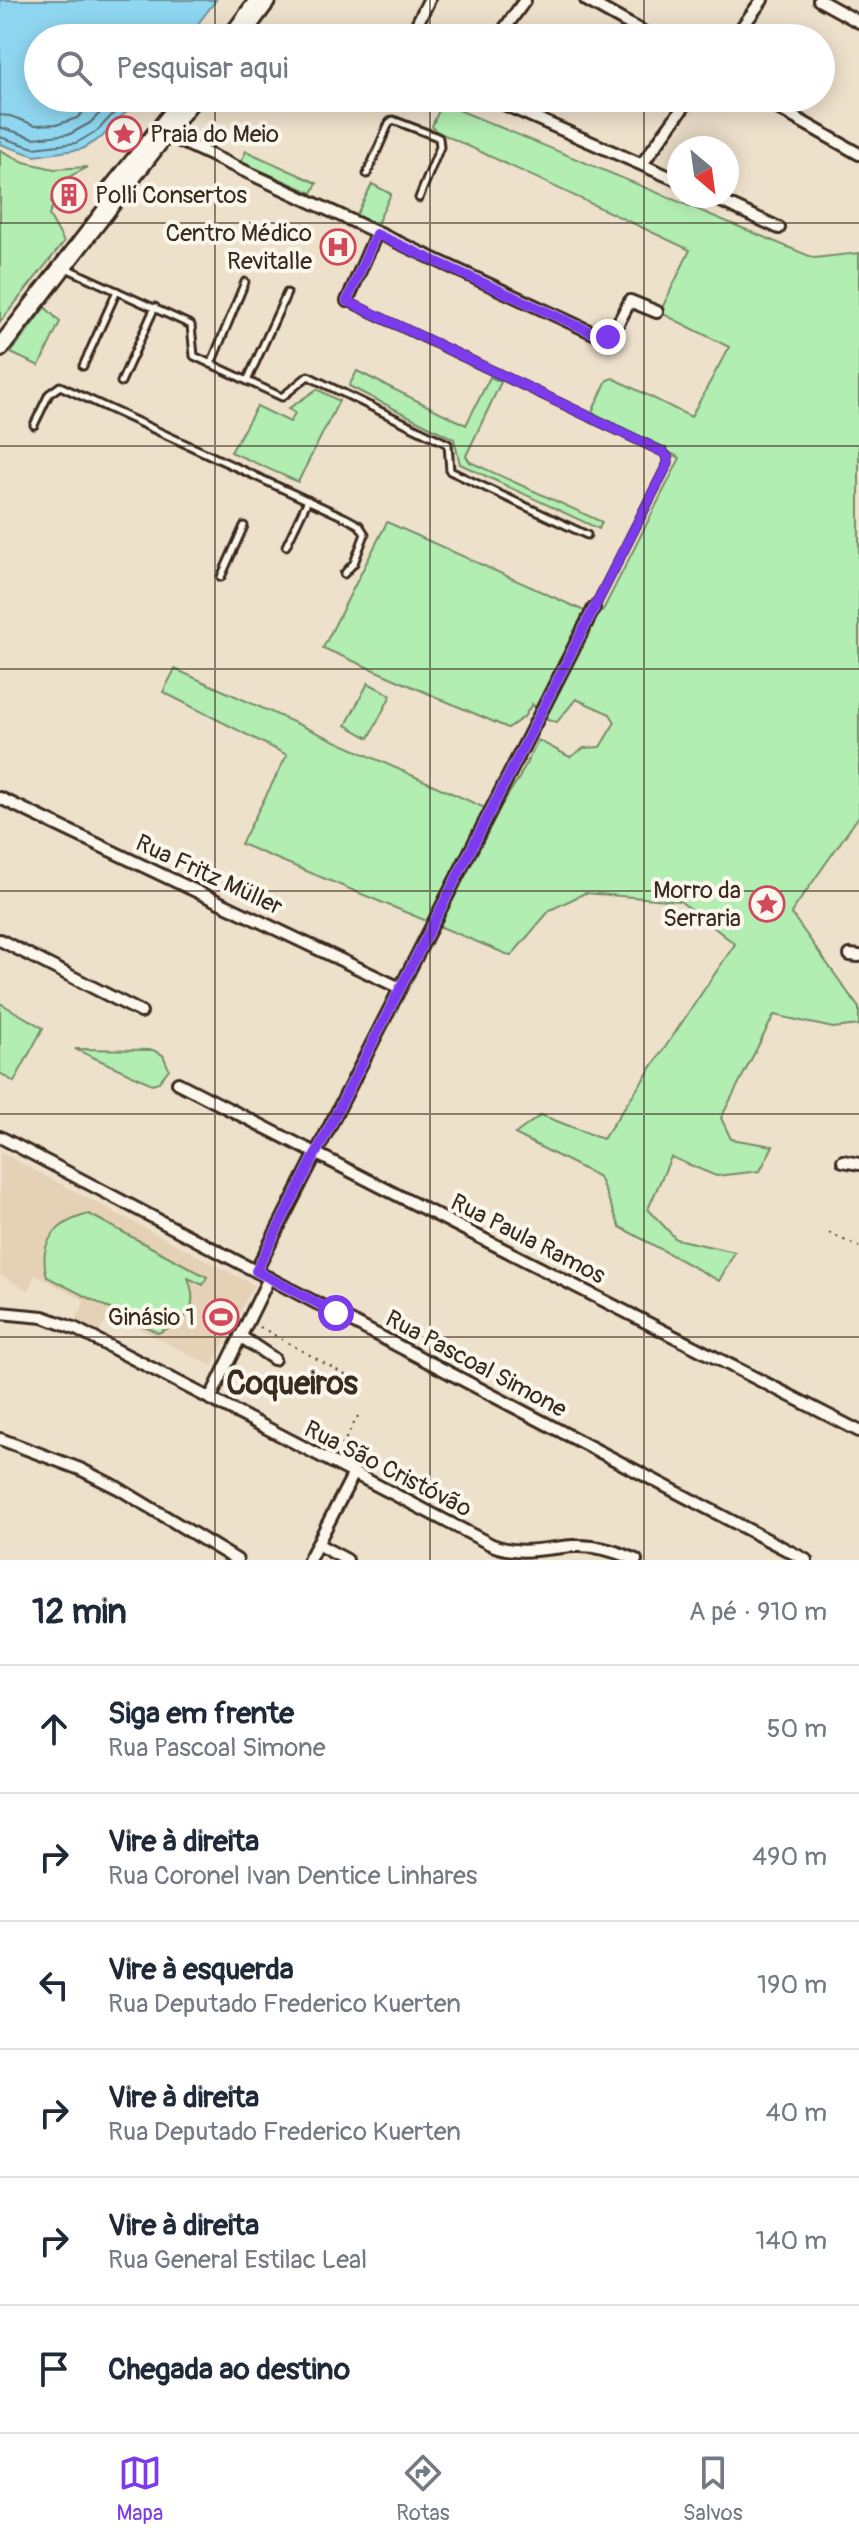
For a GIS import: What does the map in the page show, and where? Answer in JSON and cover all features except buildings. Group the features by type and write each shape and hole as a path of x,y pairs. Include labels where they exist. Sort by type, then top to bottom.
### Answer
{"main road":[{"path":"249,24 267,0"},
{"path":"0,348 182,112"}],"street":[{"path":"237,24 255,0"},
{"path":"417,24 429,0"},
{"path":"508,24 525,0"},
{"path":"586,0 629,24"},
{"path":"744,24 762,0"},
{"path":"819,0 859,22"},
{"path":"107,190 170,112"},
{"path":"522,112 667,175"},
{"path":"642,164 680,112"},
{"path":"785,112 859,154"},
{"path":"165,134 602,337 613,333 630,301 657,312"},
{"path":"736,208 779,228"},
{"path":"347,301 376,234"},
{"path":"256,1271 594,608"},
{"name":"Rua Fritz Müller","path":"0,798 400,988"},
{"path":"0,940 141,1012"},
{"name":"Rua Paula Ramos","path":"178,1083 859,1431"},
{"name":"Rua Pascoal Simone","path":"0,1137 806,1560"},
{"path":"843,1161 859,1164"},
{"path":"210,1399 269,1278"},
{"name":"Rua São Cristóvão","path":"0,1313 60,1321 506,1550 522,1553 589,1546 636,1560"},
{"path":"240,1336 274,1359"},
{"path":"0,1439 80,1469 118,1488 237,1560"},
{"path":"309,1560 354,1473"},
{"path":"317,1544 347,1560"}],"lane":[{"path":"367,174 393,120 435,136 440,147 419,198"},
{"path":"62,266 191,325 194,356 282,397 308,376 448,444 450,471 587,535"},
{"path":"211,364 245,282"},
{"path":"83,366 117,291"},
{"path":"247,381 287,293"},
{"path":"347,301 663,452 668,458 594,608"},
{"path":"121,382 155,307"},
{"path":"34,425 49,394 60,386 308,500 363,529 364,542 354,563 344,574"},
{"path":"286,546 308,500"},
{"path":"221,577 244,526"}],"path":[{"path":"829,1233 859,1247"},
{"path":"248,1320 356,1381"},
{"path":"333,1463 358,1416"}],"shaded area":[{"path":"0,1152 254,1285 212,1366 110,1314 98,1334 74,1322 85,1301 35,1275 29,1291 0,1275"}],"green space":[{"path":"438,112 464,112 667,197 667,208 694,208 814,258 859,253 859,816 791,913 859,1008 859,1025 833,1028 774,1015 721,1118 731,1139 773,1146 760,1171 716,1176 671,1157 648,1209 676,1239 735,1252 719,1281 620,1227 599,1177 515,1134 541,1115 603,1139 735,944 680,901 585,893 550,910 511,956 241,844 287,755 163,692 175,669 496,813 519,778 538,740 570,757 584,748 600,747 615,722 610,714 576,699 557,722 547,720 532,704 524,717 508,728 323,648 387,522 593,615 603,610 680,458 592,412 607,380 613,378 691,417 729,347 663,314 663,306 690,250 436,131 432,126"},
{"path":"0,150 24,162 54,169 88,167 63,180 51,201 53,205 49,215 64,242 0,322"},
{"path":"246,151 317,183 312,193 241,162"},
{"path":"372,184 391,194 376,226 356,216"},
{"path":"45,307 60,322 39,366 11,353"},
{"path":"357,371 466,425 490,377 501,382 466,456 470,462 602,522 599,529 460,464 454,439 349,386"},
{"path":"317,389 339,401 298,482 231,452 257,406 290,422 295,413 288,409"},
{"path":"368,683 391,695 369,738 346,725"},
{"path":"0,1003 43,1028 14,1082 0,1073"},
{"path":"75,1049 153,1050 163,1055 169,1069 159,1082 152,1084"},
{"path":"89,1214 207,1277 203,1285 188,1278 191,1306 183,1318 158,1333 47,1277 45,1253 52,1235 68,1222"}],"water":[{"path":"0,0 216,0 198,24 24,24 24,112 126,112 102,137 82,149 35,156 0,144"}],"place":[{"name":"Praia do Meio","path":"124,134"},
{"name":"Polli Consertos","path":"69,195"},
{"name":"Centro Médico Revitalle","path":"338,247"},
{"name":"Morro da Serraria","path":"767,904"},
{"name":"Ginásio 1","path":"221,1317"}],"district":[{"name":"Coqueiros","path":"292,1384"}],"route":[{"path":"336,1313 256,1271 668,463 663,452 347,301 376,234 602,337 608,337"}]}
